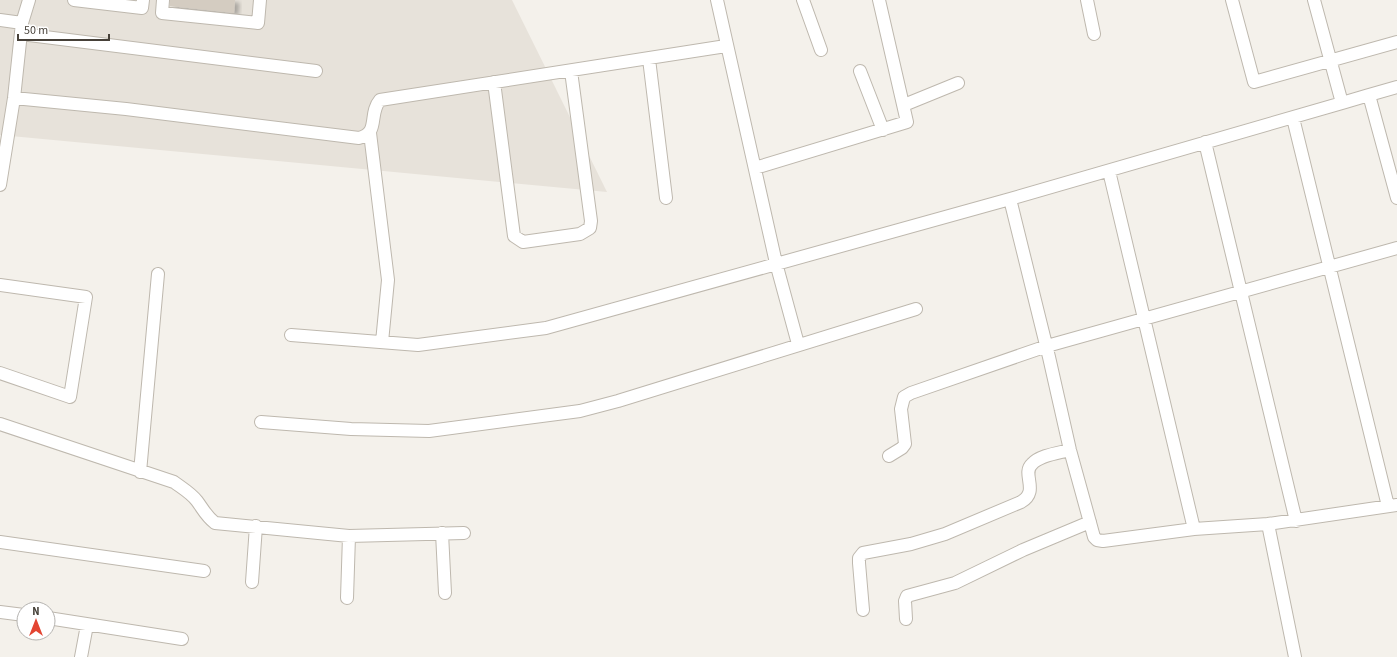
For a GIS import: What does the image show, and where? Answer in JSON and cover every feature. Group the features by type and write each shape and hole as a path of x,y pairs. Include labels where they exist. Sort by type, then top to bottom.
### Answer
{"street":[{"path":"0,185 14,98 22,29 29,0"},
{"path":"74,0 142,8 143,0"},
{"path":"163,0 162,13 258,23 260,0"},
{"path":"717,0 726,46 776,263 798,344"},
{"path":"803,0 821,50"},
{"path":"755,168 907,122 879,0"},
{"path":"1087,0 1094,34"},
{"path":"1232,0 1254,82 1397,42"},
{"path":"1314,0 1342,103"},
{"path":"0,20 22,29 316,71"},
{"path":"382,342 388,280 370,133 372,130 375,106 380,100 726,46"},
{"path":"649,59 666,198"},
{"path":"494,82 514,236 523,242 580,234 586,233 590,228 591,221 571,71"},
{"path":"860,71 883,130"},
{"path":"904,105 958,83"},
{"path":"291,335 429,344 546,328 1110,171 1204,142 1293,118 1397,87"},
{"path":"1369,95 1397,198"},
{"path":"14,98 126,109 359,138 367,136 370,133"},
{"path":"1010,199 1047,346 1070,450 1094,537 1097,540 1103,541 1194,529 1296,521 1393,505 1329,266 1293,118"},
{"path":"1204,142 1296,521"},
{"path":"1110,171 1194,529"},
{"path":"889,456 902,448 905,444 901,409 904,397 1047,346 1241,290 1397,248"},
{"path":"140,472 158,274"},
{"path":"0,285 86,297 70,397 0,373"},
{"path":"261,422 351,429 429,431 565,413 618,401 798,344 916,309"},
{"path":"0,424 140,472 174,482 188,492 197,501 206,516 215,523 349,536 464,533"},
{"path":"863,610 859,558 863,553 911,544 945,534 1021,502 1028,498 1030,493 1029,469 1031,464 1038,460 1070,450"},
{"path":"906,618 905,601 907,596 955,583 1023,550 1090,522"},
{"path":"1268,524 1295,657"},
{"path":"252,582 256,526"},
{"path":"442,533 445,593"},
{"path":"347,598 349,536"},
{"path":"0,542 204,571"},
{"path":"0,612 16,614"},
{"path":"56,619 182,639"},
{"path":"81,657 87,625"}],"shaded area":[{"path":"0,0 512,0 607,192 0,135"}],"building":[{"path":"170,0 235,0 234,13 170,6"}]}
